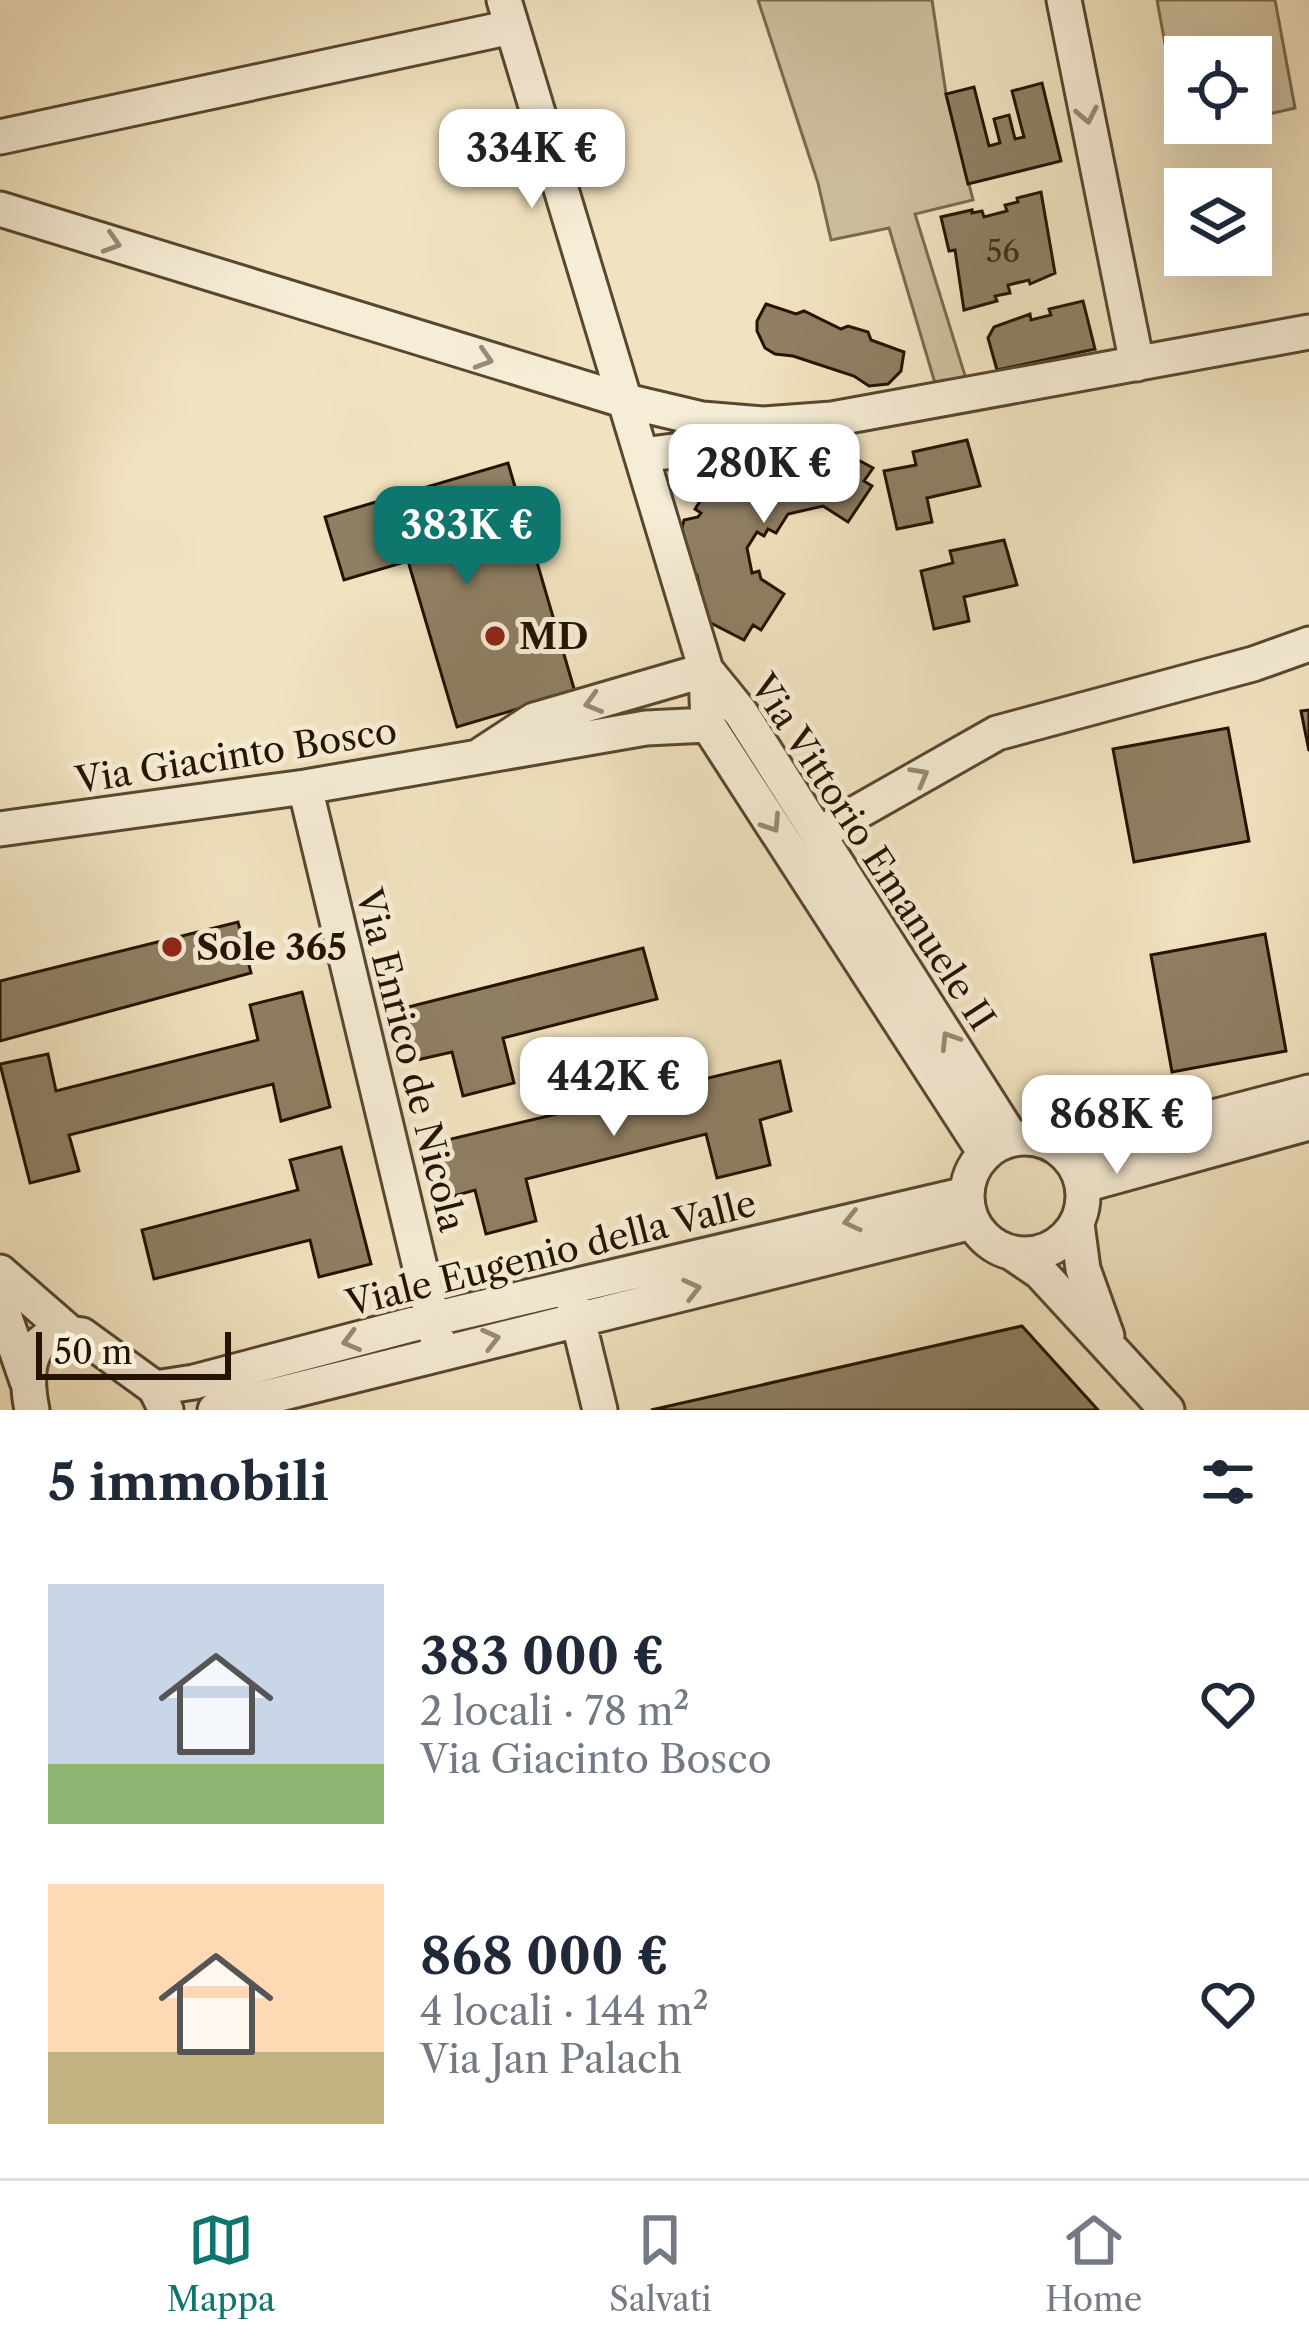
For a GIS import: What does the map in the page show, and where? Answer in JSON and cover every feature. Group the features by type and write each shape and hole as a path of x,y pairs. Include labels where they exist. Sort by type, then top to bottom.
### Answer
{"street":[{"path":"1064,0 1137,364"},
{"path":"0,137 508,14"},
{"name":"Via Vittorio Emanuele II","path":"508,14 706,670 709,725 999,1146"},
{"path":"0,208 626,401 702,419 764,424 832,418 1309,332"},
{"path":"641,454 764,440 832,418"},
{"path":"818,834 998,733 1309,644"},
{"name":"Via Vittorio Emanuele II","path":"706,670 742,713 818,834 999,1146"},
{"name":"Via Giacinto Bosco","path":"482,754 534,720 706,670"},
{"name":"Via Giacinto Bosco","path":"0,829 305,787 646,728 709,725"},
{"name":"Via Enrico de Nicola","path":"305,787 437,1335"},
{"path":"1076,1170 1309,1092"},
{"path":"1076,1170 1309,1123"},
{"path":"1113,1348 1100,1324 1083,1269 1077,1224 1083,1205 1076,1170 1052,1143 1033,1138 999,1146 969,1179 969,1208 996,1247 1040,1272 1167,1410"},
{"name":"Viale Eugenio della Valle","path":"160,1399 194,1382 437,1335 969,1208"},
{"path":"1012,1253 1050,1250 1077,1224"},
{"path":"0,1272 70,1333"},
{"path":"574,1302 600,1410"},
{"path":"0,1304 29,1401"},
{"path":"29,1401 32,1356 47,1338 70,1333 82,1335 160,1399"},
{"name":"Viale Eugenio della Valle","path":"215,1410 437,1335"}],"shaded area":[{"path":"758,0 932,0 946,94 973,200 915,214 971,395 940,400 889,228 831,240 818,183"},
{"path":"1157,0 1275,0 1295,108 1272,113 1272,36 1164,38"}],"building":[{"path":"1042,83 1061,161 968,184 946,94 974,87 989,146 1000,143 994,119 1009,115 1015,139 1024,137 1012,91"},
{"path":"1041,192 1055,273 1030,284 1029,280 1008,285 1010,293 995,296 997,301 964,310 955,250 949,251 941,217 972,210 982,211 984,217 1007,211 1005,205 1018,202 1017,198"},
{"path":"1083,301 1095,349 997,370 988,338 994,327 1030,314 1031,320 1051,315 1049,309"},
{"path":"766,304 796,314 804,311 841,329 848,326 868,332 871,340 904,352 901,371 888,384 869,386 854,376 775,354 765,348 757,331"},
{"path":"846,439 849,455 873,468 864,481 872,486 848,522 823,506 788,514 776,533 768,529 764,536 757,532 747,548 752,573 759,571 761,579 784,594 761,630 753,625 744,640 707,621 697,575 692,576 684,520 698,517 701,513 695,509 706,492 714,497 719,489 726,493 734,480 742,485 741,462"},
{"path":"967,440 980,486 927,498 932,522 897,529 884,471 916,465 913,452"},
{"name":"MD","path":"508,463 575,692 457,727 408,561 344,580 325,517"},
{"path":"1004,540 1017,585 964,597 969,621 934,629 921,571 953,563 950,551"},
{"path":"1309,710 1309,751 1301,711"},
{"path":"1228,728 1249,841 1134,862 1113,749"},
{"path":"238,922 251,973 0,1041 0,981"},
{"path":"1265,934 1286,1051 1172,1072 1151,955"},
{"path":"643,948 657,999 503,1038 514,1083 463,1096 452,1052 417,1060 404,1008"},
{"path":"302,992 330,1107 281,1121 273,1084 69,1135 79,1171 30,1183 0,1064 48,1054 56,1091 258,1040 250,1005"},
{"path":"780,1061 791,1111 760,1120 770,1165 717,1178 706,1134 526,1179 536,1221 486,1234 475,1190 447,1198 434,1143"},
{"path":"341,1147 371,1264 319,1277 310,1240 154,1279 142,1230 298,1190 290,1160"},
{"path":"1022,1326 1098,1410 651,1410"}],"place":[{"name":"MD","path":"495,636"},
{"name":"Sole 365","path":"172,947"}]}
